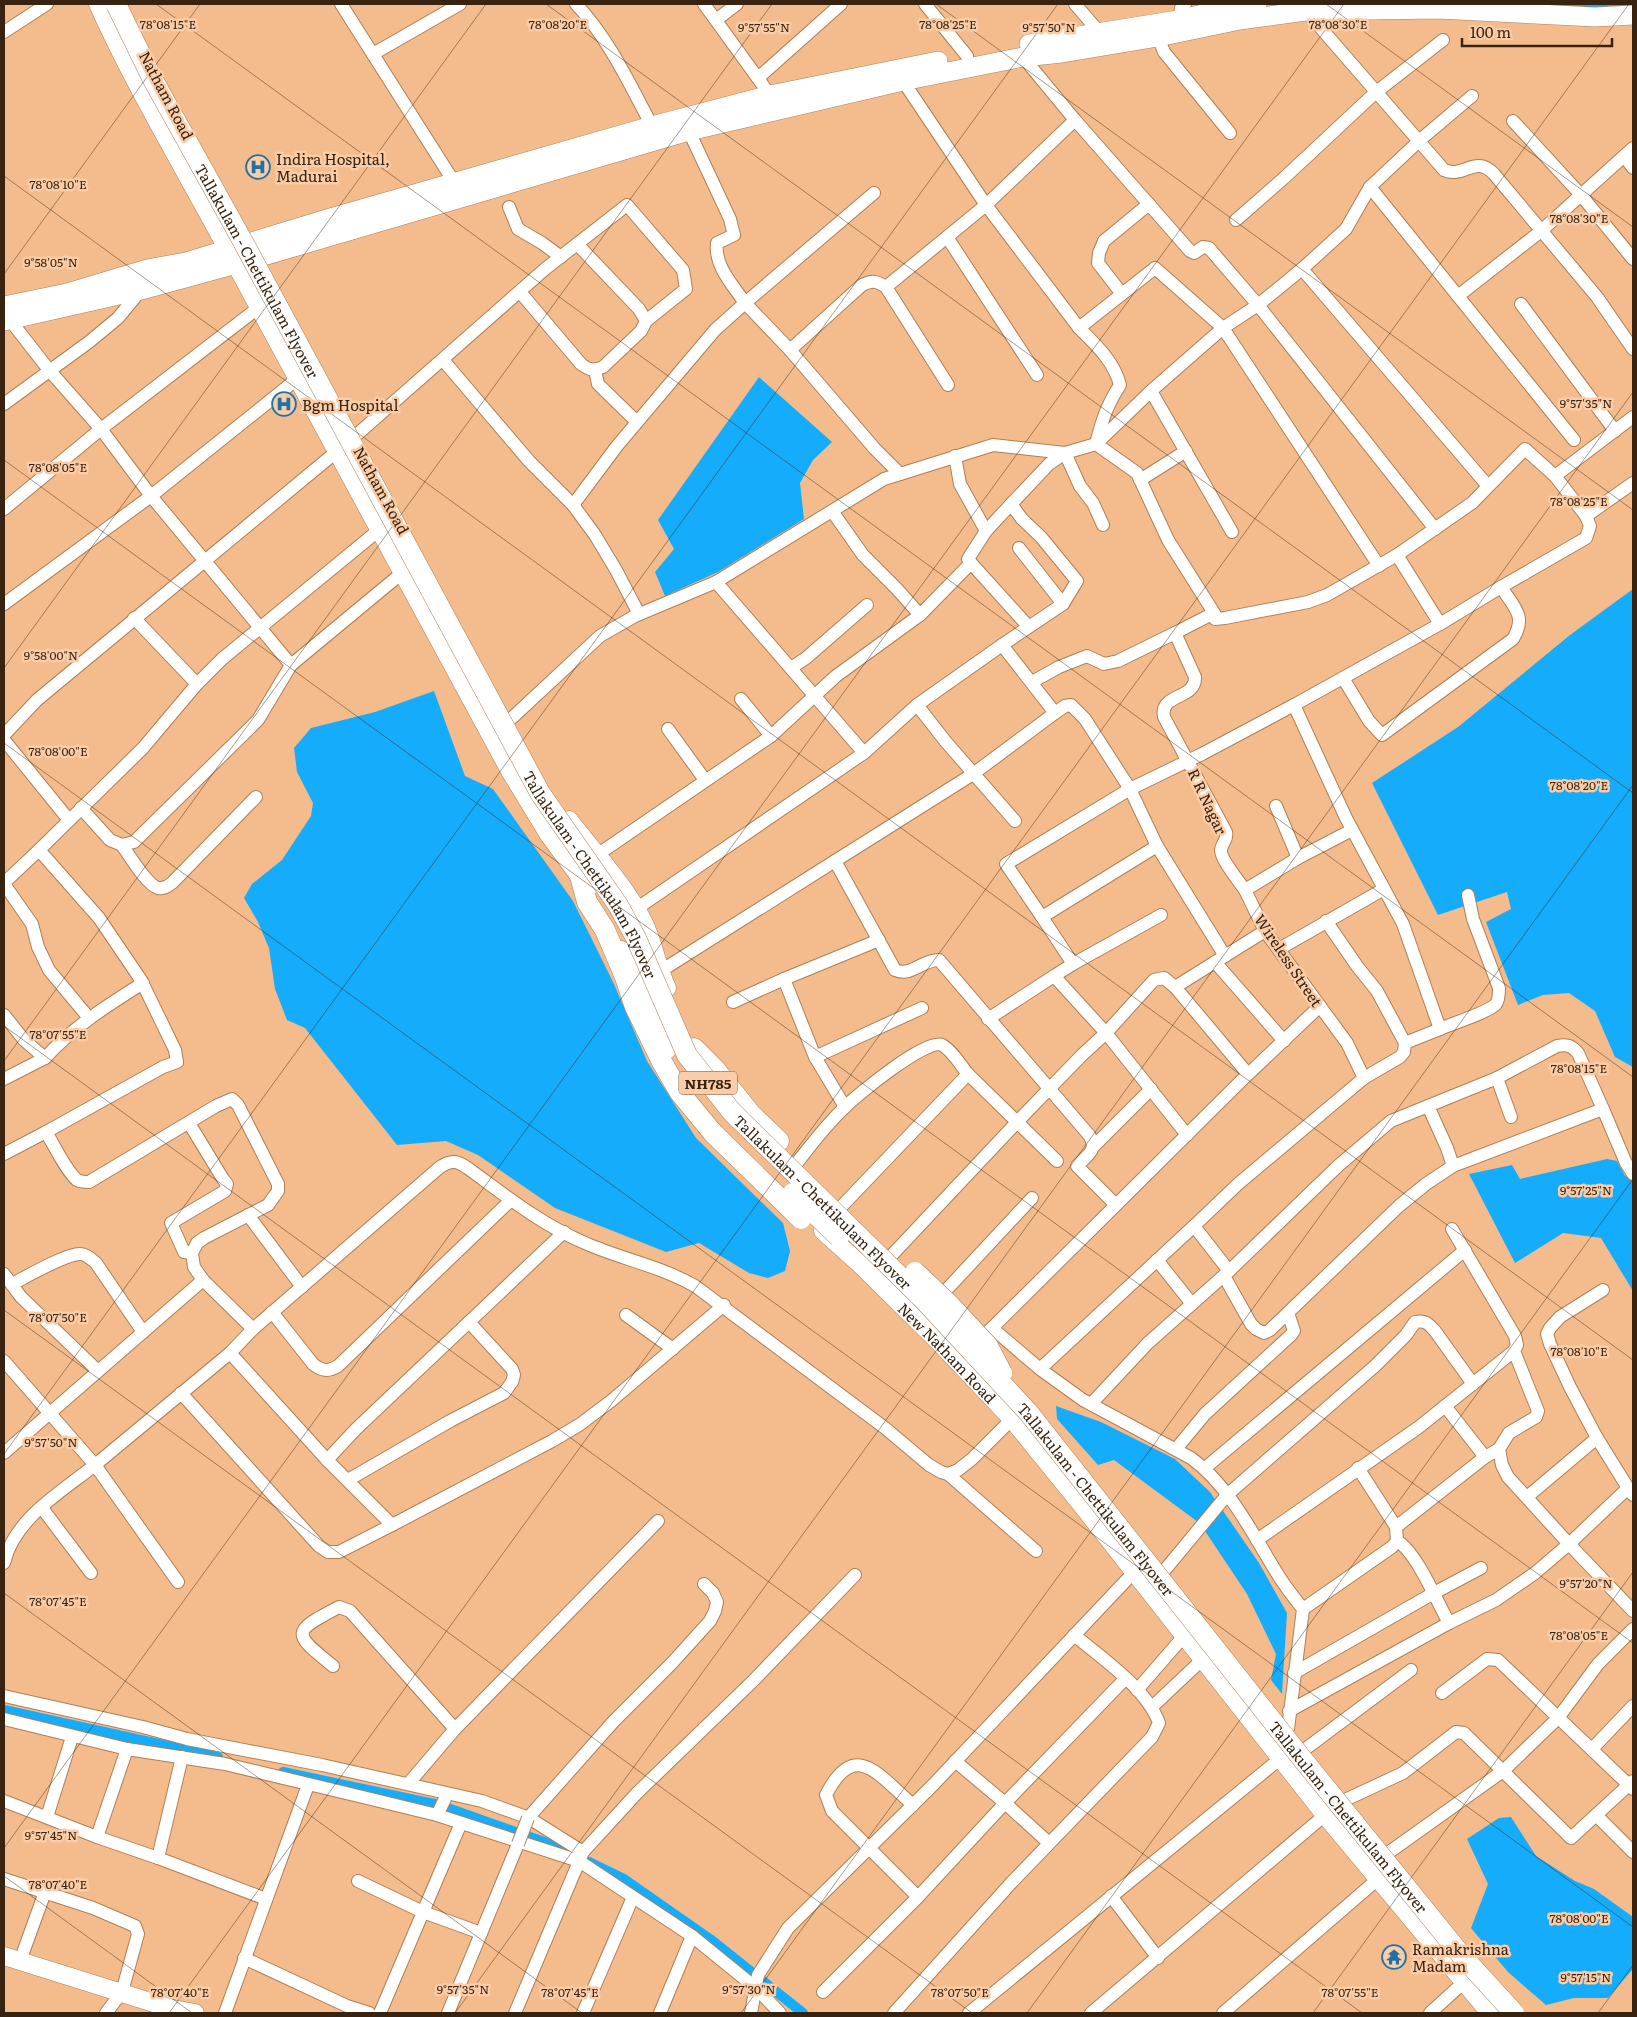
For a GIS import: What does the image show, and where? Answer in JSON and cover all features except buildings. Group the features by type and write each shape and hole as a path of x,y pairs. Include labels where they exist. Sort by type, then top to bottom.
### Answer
{"highway":[{"name":"Tallakulam - Chettikulam Flyover","path":"102,4 149,101 229,244 513,769 547,822 597,889 618,923 636,960 656,1016 681,1067 712,1107 751,1151 945,1338 1018,1417 1328,1808 1464,1976 1498,2013"},
{"name":"Tallakulam - Chettikulam Flyover","path":"116,4 152,78 241,238 540,793 618,905 636,938 662,1002 687,1055 732,1112 921,1297 1014,1397 1462,1956 1514,2013"},
{"path":"580,876 587,902 605,930 625,977 635,1007 680,1094 713,1133 818,1235 852,1249"},
{"path":"694,1048 715,1069 751,1114 949,1304 988,1346 1014,1397"}],"main road":[{"name":"Natham Road","path":"98,4 141,94 232,257 510,771"},
{"name":"Natham Road","path":"121,4 155,76 253,251 507,722 557,805 597,855 636,909 652,941 659,969"},
{"path":"6,315 141,290 232,257 686,125 770,95 895,69 1100,33 1250,4"},
{"path":"253,251 454,182 652,126 686,125 1023,57 1158,37 1180,17 1240,20 1306,11 1438,9 1595,17 1633,15"},
{"path":"6,315 67,293 147,270 186,262 232,257"},
{"name":"New Natham Road","path":"510,771 549,835 580,876 611,924 672,1062 693,1095 744,1155 870,1273 1012,1419 1203,1658 1325,1815 1463,1983 1490,2013"},
{"name":"New Natham Road","path":"659,969 698,1057 749,1118 937,1300 1029,1403 1164,1571 1288,1720 1304,1750 1344,1800 1482,1968 1523,2013"},
{"path":"12,1959 122,1992 172,2011 195,2013"}],"street":[{"path":"4,32 47,4"},
{"path":"341,4 454,182"},
{"path":"373,54 460,4"},
{"path":"576,4 593,22 611,48 652,126"},
{"path":"704,4 770,95"},
{"path":"716,20 737,4"},
{"path":"758,78 841,4"},
{"path":"925,4 967,56"},
{"path":"1075,4 1100,33"},
{"path":"1306,11 1375,93 1420,140 1439,165 1449,172 1456,173 1475,166 1482,165 1488,168 1597,297 1633,349"},
{"path":"1158,37 1164,52 1230,133"},
{"path":"1236,220 1375,93 1443,40"},
{"path":"1023,57 1075,120 1190,251 1194,252 1203,247 1209,248 1258,305 1435,529"},
{"path":"903,81 986,204 1079,328 1099,348 1117,374 1120,384 1105,411 1096,444"},
{"path":"1028,626 968,559 986,531 1049,464 1065,454 1096,444 1151,391 1223,328 1258,305 1302,269 1346,229 1370,187 1420,140 1472,96"},
{"path":"886,287 986,204 1075,120"},
{"path":"1513,121 1581,195 1633,259"},
{"path":"686,125 724,205 734,235 717,243 716,250 720,265 744,303 790,350 875,449 900,474"},
{"path":"1458,296 1541,231 1629,152 1633,168"},
{"path":"1370,187 1574,440"},
{"path":"573,505 600,467 715,330 744,303 874,193"},
{"path":"1122,294 1098,263 1099,253 1104,240 1149,204"},
{"path":"4,735 37,700 353,438 520,292 561,257 627,205 684,270 686,289 646,321 641,331 603,367 595,370 588,369 581,364 520,292"},
{"path":"509,207 518,229 561,257"},
{"path":"947,237 1037,375"},
{"path":"577,244 639,309 646,321"},
{"path":"1079,328 1155,268 1223,328 1379,566"},
{"path":"1302,269 1488,486"},
{"path":"790,350 862,285 870,281 878,282 886,287 948,385"},
{"path":"4,404 89,342 118,318 141,290"},
{"path":"1521,304 1615,431"},
{"path":"4,509 101,429 258,308"},
{"path":"6,315 49,370 101,429 151,496 290,665"},
{"path":"443,360 528,461 573,505 604,549 639,614"},
{"path":"595,370 598,384 637,422"},
{"path":"4,604 151,496 297,379"},
{"path":"1151,391 1232,532"},
{"path":"1556,476 1633,417"},
{"path":"1073,964 1006,864 1130,790 1294,705 1440,624 1586,538 1590,526 1586,516 1556,476 1525,449 1472,503 1397,556 1327,595 1308,602 1215,619 1214,613 1168,540 1137,474 1096,444"},
{"path":"492,737 600,636 639,614 716,582 884,480 993,445 1065,454"},
{"path":"1140,480 1186,451"},
{"path":"1065,454 1080,486 1093,503 1103,525"},
{"path":"955,456 960,484 986,531"},
{"path":"1586,516 1633,484"},
{"path":"636,909 864,753 917,705 1028,626 1063,604 1077,581 1011,504"},
{"path":"832,511 863,555 897,589 920,616"},
{"path":"89,1018 49,970 38,947 32,924 4,883 143,748 197,684 222,658 379,530"},
{"path":"1019,548 1063,604"},
{"path":"1397,556 1440,624"},
{"path":"597,855 771,736 836,676 920,616 971,563"},
{"path":"122,845 134,842 258,720 290,665 402,573"},
{"path":"716,582 864,753"},
{"path":"1343,678 1369,722 1382,735 1512,639 1520,623 1518,613 1501,587"},
{"path":"791,668 806,658 867,606"},
{"path":"1032,682 1087,656 1104,664 1118,661 1214,613"},
{"path":"134,618 197,684"},
{"name":"R R Nagar","path":"1175,633 1195,677 1195,682 1190,691 1164,704 1162,710 1226,832 1222,855 1245,890"},
{"path":"1002,645 1055,713"},
{"path":"741,699 771,736"},
{"path":"917,705 973,774 1015,821"},
{"path":"659,969 973,774 1055,713 1065,706 1071,705 1078,711 1130,790 1157,846 1220,959 1284,1040"},
{"path":"1294,705 1327,780 1403,924 1440,1029"},
{"path":"668,729 705,780"},
{"path":"4,740 70,820"},
{"path":"81,808 110,840 122,845 151,883 157,888 165,888 256,797"},
{"path":"1276,806 1298,858"},
{"path":"1245,890 1298,858 1352,830"},
{"path":"1042,917 1157,846"},
{"path":"4,1154 163,1067 177,1062 175,1050 143,982 99,918 39,850"},
{"path":"835,861 895,970 902,973 911,971 930,960 939,960 1089,1135 1094,1146"},
{"path":"1278,950 1384,889"},
{"name":"Wireless Street","path":"1245,890 1265,931 1347,1043 1364,1078"},
{"path":"1405,1043 1487,1009 1496,1004 1499,997 1499,988 1473,919 1468,895"},
{"path":"988,1019 1073,964 1161,915"},
{"path":"1040,1368 1238,1184 1364,1078 1404,1052 1405,1043 1377,991 1356,966 1326,921"},
{"path":"1175,987 1265,931"},
{"path":"733,1002 879,940"},
{"path":"1054,976 1106,1033 1187,1134"},
{"path":"891,1256 1049,1089 1106,1033 1154,980 1164,978 1175,987 1248,1074"},
{"path":"784,979 815,1057 845,1107"},
{"path":"4,1079 45,1058 89,1018 143,982"},
{"path":"976,1343 1248,1074 1320,1006"},
{"path":"815,1057 922,1008"},
{"path":"4,1015 24,1040 45,1058"},
{"path":"796,1164 845,1107 871,1085 923,1048 933,1044 942,1046 968,1074 1058,1161"},
{"path":"1091,1404 1148,1343 1226,1273 1339,1165 1381,1129 1401,1116 1497,1078 1557,1046 1565,1044 1571,1046 1578,1053 1626,1163 1633,1174"},
{"path":"841,1207 968,1074"},
{"path":"1497,1078 1511,1117"},
{"path":"1116,1205 1076,1166 1151,1089"},
{"path":"46,1132 77,1179 89,1182 232,1099 238,1105 278,1184 278,1191 268,1205 204,1238 197,1243 192,1253 194,1267 203,1280 252,1329"},
{"path":"1428,1106 1453,1166"},
{"path":"1194,1226 1226,1273 1256,1329 1264,1333 1270,1330 1400,1206 1426,1184 1453,1166 1603,1109"},
{"path":"189,1123 227,1184 225,1191 171,1223 184,1252 192,1253"},
{"path":"4,1563 12,1540 27,1520 230,1353 252,1329 446,1162 460,1162 532,1215 584,1243 674,1273 724,1306 885,1428 929,1465 948,1474 1036,1551"},
{"path":"937,1300 1032,1198"},
{"path":"272,1312 313,1364 326,1371 331,1370 338,1366 511,1200"},
{"path":"248,1215 302,1287"},
{"path":"1257,1540 1445,1406 1514,1351 1517,1345 1515,1336 1452,1229"},
{"path":"327,1460 356,1429 564,1232"},
{"path":"1205,1468 1465,1250"},
{"path":"98,1372 22,1297 8,1279 80,1253 88,1256 96,1263 143,1332"},
{"path":"1157,1260 1192,1304"},
{"path":"4,1453 203,1280"},
{"path":"1288,1720 1449,1623 1496,1600 1535,1573 1631,1491 1597,1438 1570,1387 1547,1334 1560,1317 1603,1290"},
{"path":"182,1393 319,1546 328,1552 339,1552 552,1441 579,1425 724,1306"},
{"path":"1176,1449 1205,1414 1291,1335 1293,1328 1290,1324 1288,1313"},
{"path":"626,1315 673,1349"},
{"path":"1164,1571 1227,1495 1375,1366 1406,1335 1415,1322 1422,1320 1436,1330 1473,1384"},
{"path":"348,1480 450,1421 504,1393 512,1382 514,1375 512,1369 469,1322"},
{"path":"992,1328 1068,1390 1176,1449 1205,1468 1227,1495 1281,1581 1303,1609 1288,1720"},
{"path":"1396,1527 1485,1457 1499,1449 1509,1433 1536,1417 1538,1414 1514,1351"},
{"path":"230,1353 327,1460 392,1525"},
{"path":"5,1365 95,1465 178,1582"},
{"path":"1445,1406 1485,1457"},
{"path":"948,1474 958,1470 972,1459 1012,1419"},
{"path":"1527,1497 1597,1438"},
{"path":"1499,1449 1502,1465 1508,1477 1633,1611"},
{"path":"1358,1468 1396,1527 1397,1541"},
{"path":"42,1508 91,1573"},
{"path":"409,1783 455,1730 658,1521"},
{"path":"1397,1541 1404,1545 1414,1557 1449,1623"},
{"path":"1303,1609 1382,1555 1397,1541"},
{"path":"1294,1673 1481,1568"},
{"path":"752,2013 756,1983 788,1928 913,1805 1134,1572"},
{"path":"515,2013 581,1856 636,1793 753,1681 855,1575"},
{"path":"448,2013 528,1818 614,1720 710,1621 717,1602 713,1593 704,1584"},
{"path":"333,1666 306,1644 302,1638 304,1628 308,1623 339,1607 350,1611 455,1730"},
{"path":"1388,1853 1502,1771 1558,1718 1598,1664 1633,1629"},
{"path":"894,2013 1049,1844 1152,1737 1159,1723 1152,1707 1137,1690 1074,1634"},
{"path":"1137,1690 1184,1636"},
{"path":"1152,1707 1203,1658"},
{"path":"1344,1800 1403,1774 1456,1732 1464,1733 1571,1838 1632,1785 1498,1660 1487,1659 1442,1693"},
{"path":"1304,1750 1411,1670"},
{"path":"823,1992 918,1897 1005,1802 1125,1679"},
{"path":"4,1696 143,1727 187,1739 409,1783 482,1801 528,1818 633,1897 692,1936 756,1983 780,2013"},
{"path":"1592,1749 1633,1706"},
{"path":"4,1719 127,1749 225,1764 308,1785 441,1808 460,1823 581,1856"},
{"path":"47,1817 72,1737"},
{"path":"97,1838 127,1749"},
{"path":"158,1858 182,1758"},
{"path":"969,2013 1280,1758"},
{"path":"955,1761 1005,1802 1049,1844"},
{"path":"913,1805 867,1766 856,1764 848,1766 840,1773 826,1795 832,1811 918,1897"},
{"path":"225,2013 308,1785"},
{"path":"4,1801 97,1838 158,1858 266,1899"},
{"path":"1091,2013 1325,1815"},
{"path":"1596,1815 1633,1852"},
{"path":"380,2013 460,1823"},
{"path":"4,1879 94,1908 135,1926 138,1934 122,1992 106,2013"},
{"path":"1223,2013 1378,1879"},
{"path":"358,1881 423,1912 481,1934"},
{"path":"12,1959 45,1892"},
{"path":"1111,1896 1158,1958"},
{"path":"583,2013 633,1897"},
{"path":"660,2013 692,1936"},
{"path":"244,1958 347,2006 369,2013"},
{"path":"1430,2013 1463,1983"}],"water":[{"path":"759,377 832,442 813,460 800,483 804,519 718,572 665,596 655,572 674,549 658,520"},
{"path":"1633,589 1633,1067 1615,1057 1595,1011 1569,993 1543,995 1518,1005 1486,922 1511,909 1507,892 1438,915 1372,783 1458,727 1570,635"},
{"path":"434,691 465,776 493,789 573,901 614,984 647,1061 696,1138 783,1223 790,1251 785,1271 768,1278 749,1273 699,1243 666,1252 555,1208 478,1155 446,1141 397,1145 305,1028 287,1020 275,989 269,948 258,922 244,898 252,884 282,860 311,816 313,803 297,772 294,748 311,728 375,712"},
{"path":"1607,1159 1617,1161 1625,1176 1633,1179 1633,1291 1601,1238 1563,1233 1515,1263 1469,1174 1512,1165 1520,1179"},
{"path":"1056,1406 1101,1422 1175,1459 1210,1492 1259,1563 1287,1613 1282,1694 1271,1680 1276,1654 1247,1594 1203,1528 1198,1522 1114,1460 1098,1465 1057,1419"},
{"path":"1511,1817 1536,1856 1575,1881 1594,1889 1633,1917 1633,1969 1608,1998 1574,1998 1546,2005 1508,1972 1471,1928 1488,1884 1467,1839 1499,1818"}],"waterway":[{"path":"1554,6 1633,5"},
{"path":"4,1710 218,1757"},
{"path":"283,1772 439,1805 547,1843 566,1852"},
{"path":"589,1862 624,1879 710,1939 803,2013"}],"place":[{"name":"Indira Hospital, Madurai","path":"258,167"},
{"name":"Bgm Hospital","path":"284,404"},
{"name":"Ramakrishna Madam","path":"1394,1957"}]}
